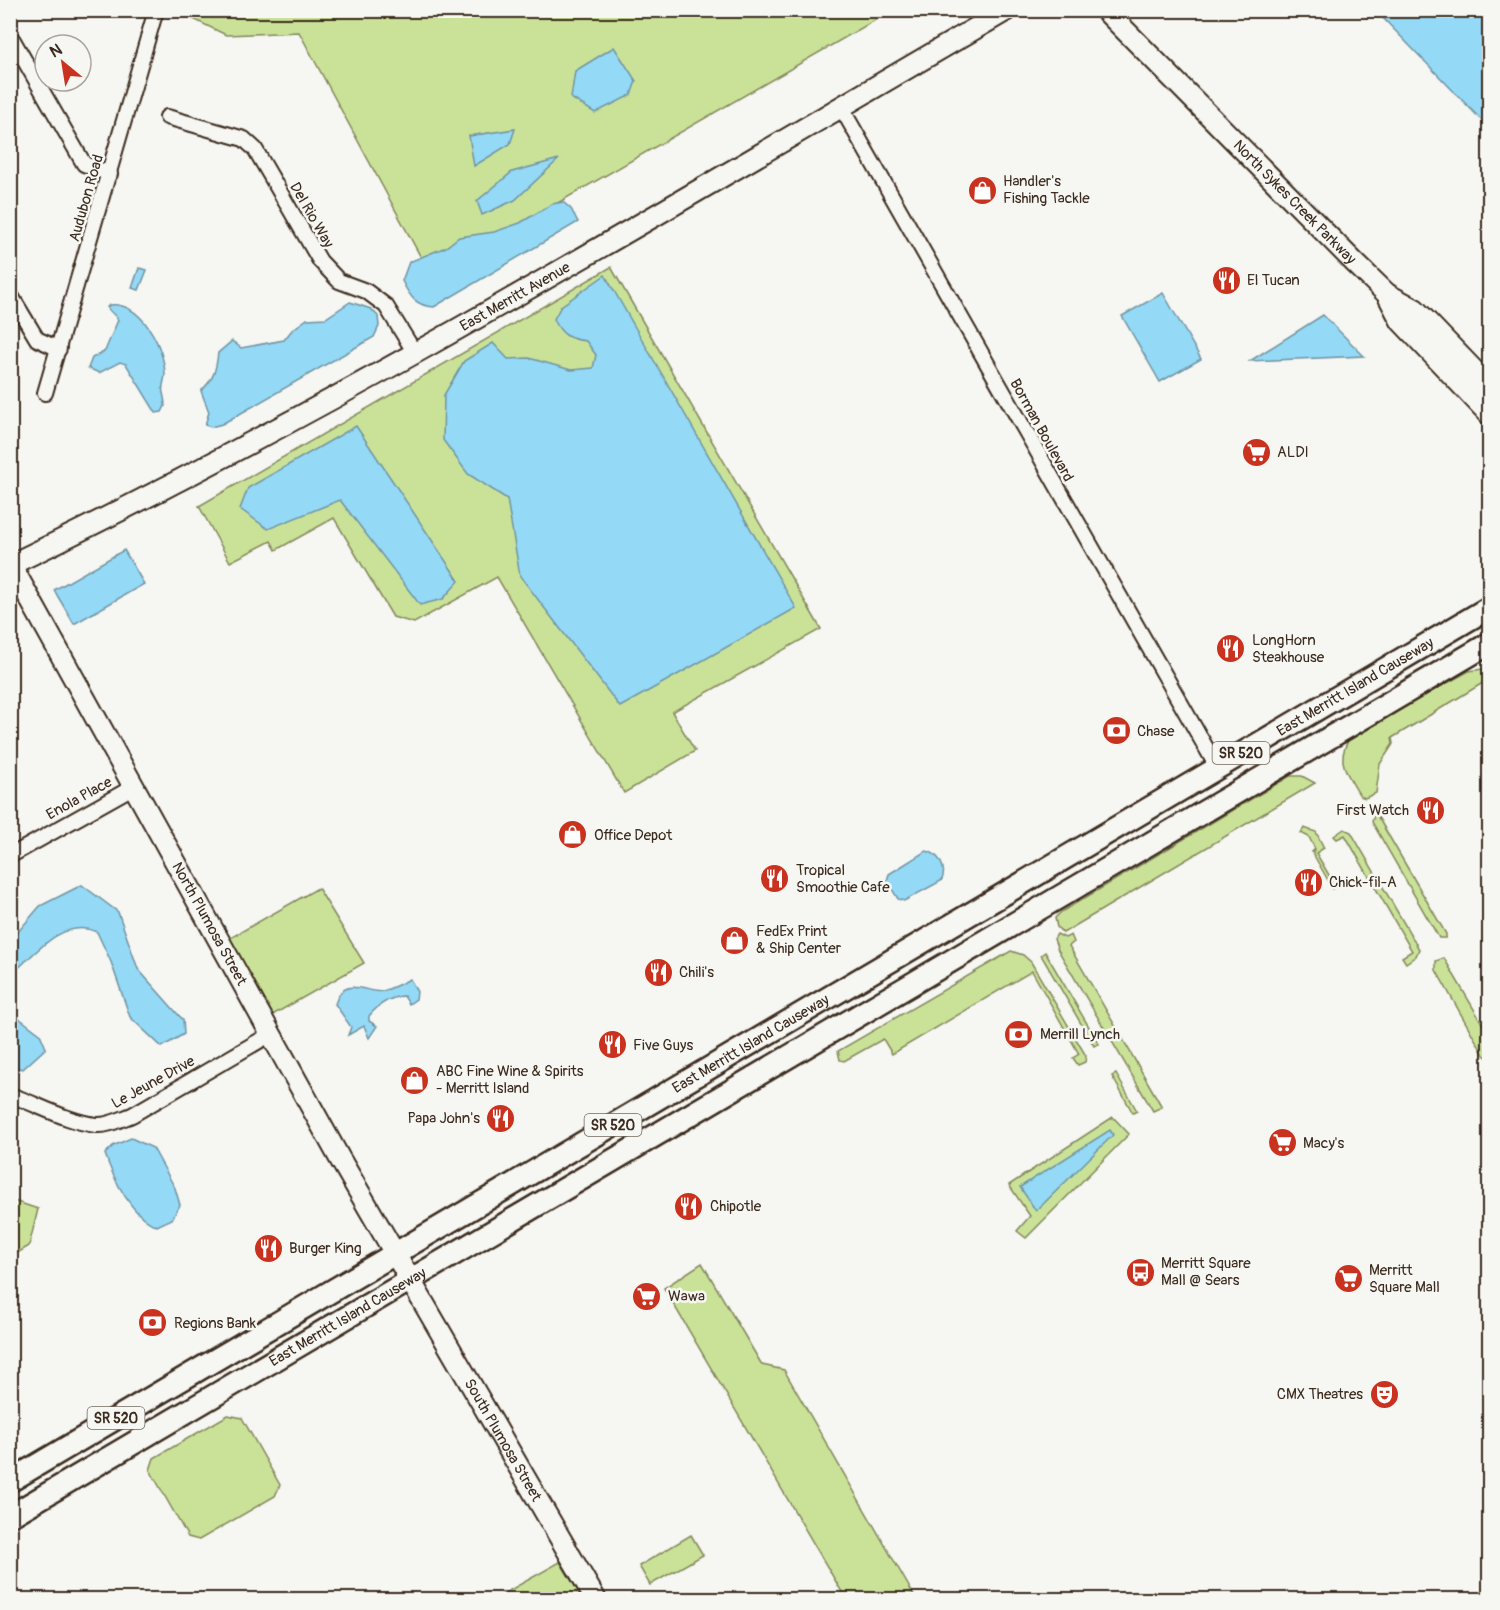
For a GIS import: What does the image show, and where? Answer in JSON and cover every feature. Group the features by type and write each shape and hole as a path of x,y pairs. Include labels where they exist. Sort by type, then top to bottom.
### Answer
{"main road":[{"name":"East Merritt Island Causeway","path":"10,1481 1490,606"},
{"name":"East Merritt Island Causeway","path":"10,1516 1312,745 1490,643"},
{"path":"1312,745 1327,719 1340,705 1395,664"},
{"path":"1168,831 1213,793 1218,782 1217,767"},
{"path":"702,1107 706,1091 753,1042"},
{"path":"614,1160 661,1118 670,1105 671,1091"}],"street":[{"name":"Audubon Road","path":"45,393 156,10"},
{"name":"North Sykes Creek Parkway","path":"1095,10 1110,15 1387,294 1415,309 1490,387"},
{"name":"East Merritt Avenue","path":"11,565 167,489 415,353 1006,11"},
{"path":"10,35 84,164 110,174"},
{"name":"Borman Boulevard","path":"841,107 1217,767"},
{"name":"Del Rio Way","path":"167,117 244,139 255,149 320,261 339,281 366,291 386,306 415,353"},
{"path":"10,294 37,339 59,349"},
{"path":"1387,294 1401,321 1490,415"},
{"name":"North Plumosa Street","path":"11,565 270,1034 411,1279"},
{"name":"Enola Place","path":"10,856 133,787"},
{"name":"Le Jeune Drive","path":"10,1095 96,1125 113,1123 132,1115 270,1034"},
{"name":"South Plumosa Street","path":"411,1279 596,1599"}],"green space":[{"path":"187,10 891,11 431,276 299,32 226,35 185,15"},
{"path":"611,267 821,629 672,712 695,751 624,793 497,577 414,623 393,617 334,518 276,550 271,541 230,562 199,506"},
{"path":"1483,669 1489,671 1489,684 1486,681 1392,738 1393,744 1380,764 1376,793 1365,798 1360,796 1344,767 1343,753 1351,736 1469,671"},
{"path":"1290,776 1302,776 1315,783 1063,933 1057,927 1055,918 1061,912"},
{"path":"1375,812 1446,934 1446,938 1439,938 1372,822"},
{"path":"1304,828 1316,832 1324,848 1316,853 1336,887 1333,889 1312,852 1315,849 1309,837 1301,833"},
{"path":"1344,829 1351,832 1419,949 1416,956 1406,963 1402,957 1412,951 1345,835 1337,839 1334,836"},
{"path":"318,888 364,963 269,1017 225,941"},
{"path":"1057,934 1065,938 1071,935 1074,942 1069,946 1162,1107 1153,1111 1058,950 1054,939"},
{"path":"1011,951 1023,955 1031,962 1086,1056 1085,1062 1078,1065 1073,1058 1079,1054 1032,971 892,1054 883,1039 844,1061 840,1060 838,1051"},
{"path":"1045,952 1099,1044 1094,1046 1041,955"},
{"path":"1444,958 1489,1035 1489,1059 1484,1055 1436,970 1436,961"},
{"path":"1116,1074 1137,1111 1133,1113 1112,1076"},
{"path":"1113,1117 1129,1134 1026,1238 1017,1231 1030,1216 1009,1185"},
{"path":"11,1200 38,1209 29,1246 11,1257"},
{"path":"702,1263 762,1365 784,1370 916,1599 846,1599 664,1288"},
{"path":"228,1415 242,1418 280,1485 275,1496 199,1540 188,1537 150,1470 154,1458"},
{"path":"691,1535 703,1555 650,1585 639,1566"},
{"path":"560,1562 583,1599 494,1599"}],"water":[{"path":"1375,11 1489,11 1489,128 1381,16"},
{"path":"614,47 636,81 631,95 595,113 571,98 575,71"},
{"path":"515,129 510,144 474,166 469,136"},
{"path":"559,159 515,200 482,215 477,201 512,172"},
{"path":"563,202 571,209 578,222 434,307 414,300 402,281 409,262 446,247 459,237 494,232 520,223 552,204"},
{"path":"139,268 147,270 139,290 132,288"},
{"path":"605,275 796,608 620,707 520,576 507,499 468,474 443,440 444,395 464,361 493,343 508,359 529,358 571,370 593,368 596,355 586,341 566,335 554,319 561,306"},
{"path":"1163,293 1201,359 1160,382 1122,316"},
{"path":"350,302 371,309 378,316 379,326 374,337 222,424 211,427 205,425 209,412 201,391 214,374 218,353 232,341 241,348 284,340 292,330 307,319 326,318"},
{"path":"121,306 132,311 141,318 155,339 164,363 165,374 162,388 165,406 162,412 156,413 126,364 120,362 99,373 88,368 92,358 105,351 118,320 107,307"},
{"path":"1323,315 1364,356 1250,361"},
{"path":"356,426 459,581 443,599 420,605 340,500 268,529 240,509 248,488"},
{"path":"124,550 144,584 74,624 54,590"},
{"path":"926,851 935,855 943,867 941,881 904,901 898,899 887,881 889,874"},
{"path":"82,885 118,912 138,969 183,1020 184,1034 162,1047 130,1017 111,962 97,932 72,929 61,933 40,948 11,975 11,940 40,906"},
{"path":"410,979 417,992 416,999 409,1004 404,996 380,1005 369,1016 369,1021 377,1026 369,1038 364,1026 348,1035 351,1027 335,1004 344,989 357,987 383,991"},
{"path":"11,1012 40,1034 46,1048 23,1069 11,1066"},
{"path":"1110,1130 1113,1135 1036,1211 1020,1187"},
{"path":"131,1138 153,1148 175,1188 180,1205 172,1219 157,1226 139,1214 132,1206 118,1185 105,1154 113,1146"}],"place":[{"name":"Handler's Fishing Tackle","path":"982,190"},
{"name":"El Tucan","path":"1226,280"},
{"name":"ALDI","path":"1256,452"},
{"name":"LongHorn Steakhouse","path":"1231,649"},
{"name":"Chase","path":"1116,731"},
{"name":"First Watch","path":"1430,810"},
{"name":"Office Depot","path":"573,835"},
{"name":"Tropical Smoothie Cafe","path":"775,879"},
{"name":"Chick-fil-A","path":"1308,882"},
{"name":"FedEx Print & Ship Center","path":"735,940"},
{"name":"Chili's","path":"658,972"},
{"name":"Merrill Lynch","path":"1019,1034"},
{"name":"Five Guys","path":"612,1045"},
{"name":"ABC Fine Wine & Spirits - Merritt Island","path":"415,1080"},
{"name":"Papa John's","path":"501,1118"},
{"name":"Macy's","path":"1282,1143"},
{"name":"Chipotle","path":"689,1206"},
{"name":"Burger King","path":"268,1248"},
{"name":"Merritt Square Mall @ Sears","path":"1140,1272"},
{"name":"Merritt Square Mall","path":"1348,1279"},
{"name":"Wawa","path":"647,1296"},
{"name":"Regions Bank","path":"153,1323"},
{"name":"CMX Theatres","path":"1384,1394"}]}
